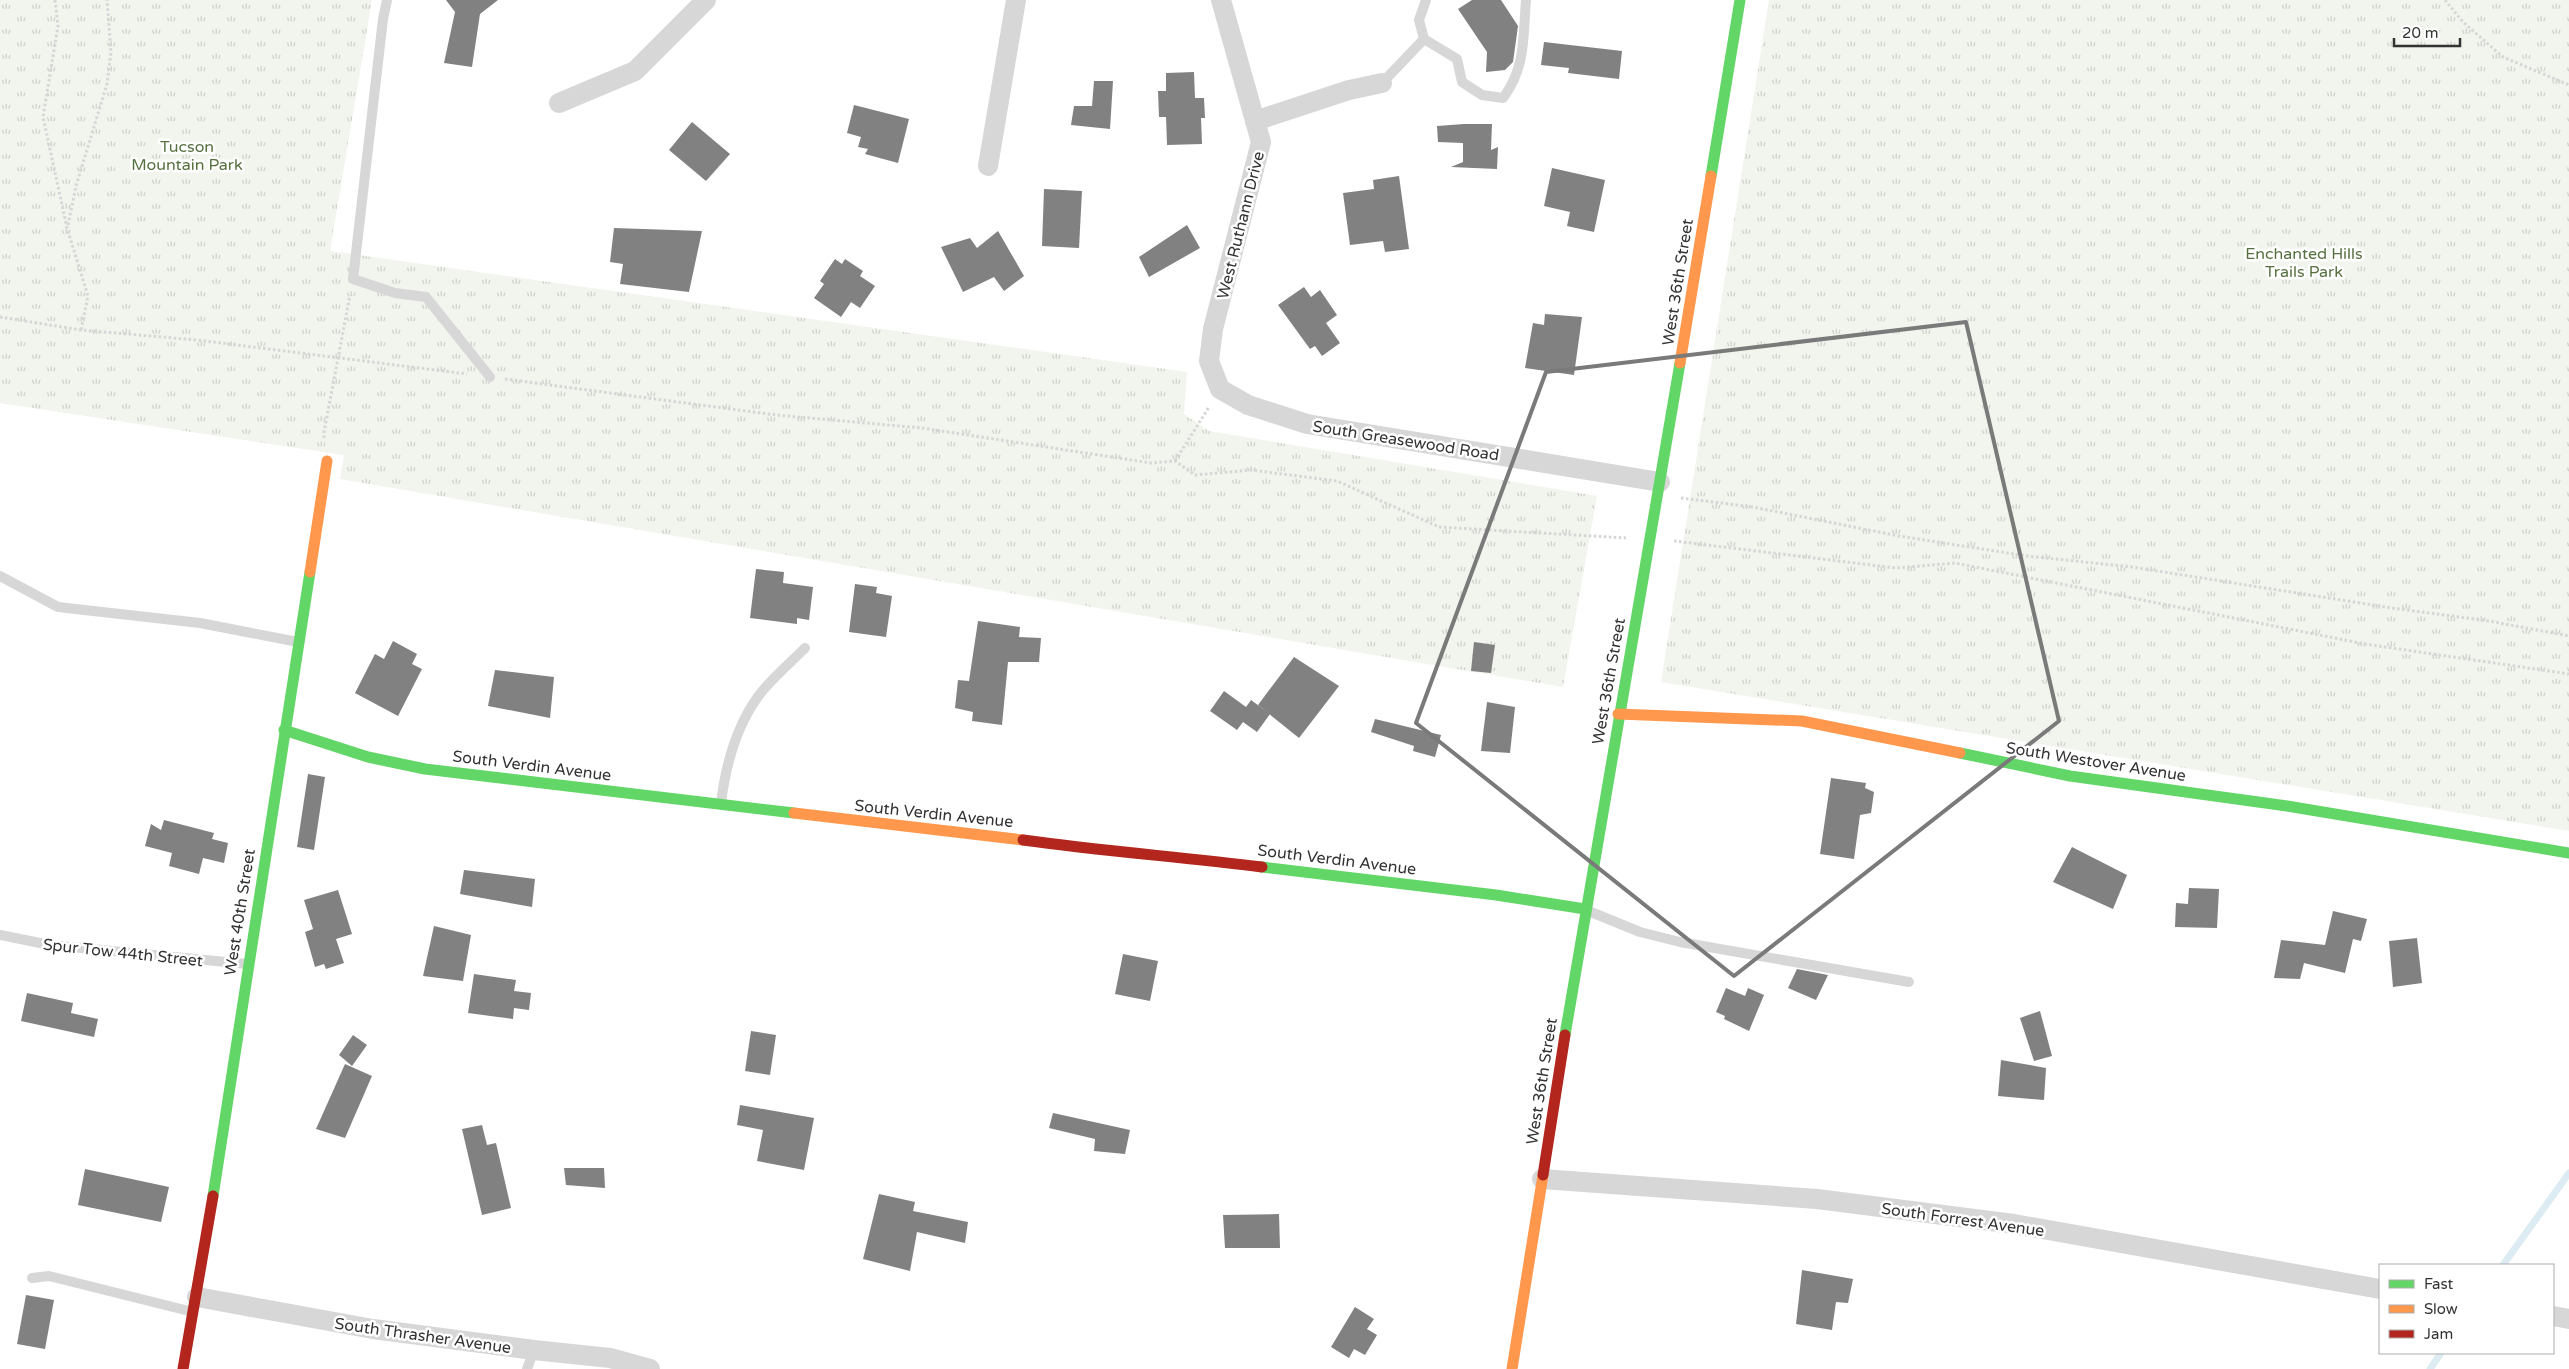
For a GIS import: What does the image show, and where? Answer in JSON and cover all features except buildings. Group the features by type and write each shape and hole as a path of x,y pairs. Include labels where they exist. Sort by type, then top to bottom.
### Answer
{"street":[{"path":"559,103 635,71 706,0"},
{"path":"988,166 1016,0"},
{"name":"West Ruthann Drive","path":"1220,0 1261,142 1213,329 1209,361 1220,389"},
{"name":"West 36th Street","path":"1512,1369 1585,909 1659,488 1740,0"},
{"path":"1255,122 1349,90 1382,83"},
{"name":"South Greasewood Road","path":"1220,389 1248,404 1307,424 1659,488"},
{"name":"West 40th Street","path":"183,1369 196,1305 327,461"},
{"name":"South Westover Avenue","path":"1618,714 1802,721 2070,776 2297,807 2569,853"},
{"name":"South Verdin Avenue","path":"284,730 367,756 402,764 482,776 1003,837 1088,849 1145,853 1496,895 1585,909"},
{"name":"South Forrest Avenue","path":"1542,1179 1817,1199 2014,1224 2379,1289"},
{"name":"South Thrasher Avenue","path":"196,1305 373,1329 531,1360 610,1358 650,1369"},
{"path":"2554,1316 2569,1319"}],"lane":[{"path":"387,0 383,19 353,279 396,293 426,297 490,377"},
{"path":"1426,0 1419,20 1424,39 1457,59 1462,82 1482,95 1503,98 1514,84 1520,67 1526,0"},
{"path":"1382,83 1424,39"},
{"path":"0,576 58,607 200,623 299,643"},
{"path":"721,804 725,771 739,728 763,690 805,648"},
{"path":"1585,909 1640,932 1680,942 1909,982"},
{"name":"Spur Tow 44th Street","path":"0,935 50,945 248,964"},
{"path":"32,1278 49,1276 196,1305"}],"path":[{"path":"55,0 58,26 44,117 67,228 88,296 81,330"},
{"path":"67,228 76,186 108,84 111,52 107,0"},
{"path":"2445,0 2464,22 2503,56 2569,85"},
{"path":"327,461 324,432 353,279"},
{"path":"0,318 81,330 197,340 776,415 922,428 1150,463 1175,461 1195,475 1251,470 1337,481 1439,527 1708,544 1896,568 1955,563 2365,644 2569,674"},
{"path":"1175,461 1220,389"},
{"path":"1659,488 1899,536 2007,553 2132,567 2490,621 2569,636"}],"highlighted area":[{"path":"1966,322 2059,721 1734,976 1416,723 1546,372"}],"green space":[{"name":"Tucson Mountain Park","path":"0,0 372,0 330,251 1187,372 1184,414 1209,431 1597,496 1563,687 340,479 344,455 0,403"},
{"name":"Enchanted Hills Trails Park","path":"1769,0 2569,0 2569,831 1661,682"}],"waterway":[{"path":"2504,1264 2569,1173"},
{"path":"2430,1369 2440,1354"}],"traffic: fast":[{"path":"1711,176 1740,0"},
{"path":"1565,1035 1680,363"},
{"path":"213,1196 310,572"},
{"path":"284,730 368,757 425,769 794,813"},
{"path":"1960,753 2070,776 2287,806 2569,853"},
{"path":"1262,867 1496,895 1585,909"}],"traffic: slow":[{"path":"1680,363 1711,176"},
{"path":"310,572 327,461"},
{"path":"1618,714 1802,721 1960,753"},
{"path":"794,813 1023,840"},
{"path":"1512,1369 1543,1175"}],"traffic: jam":[{"path":"1023,840 1262,867"},
{"path":"1543,1175 1565,1035"},
{"path":"183,1369 213,1196"}]}
